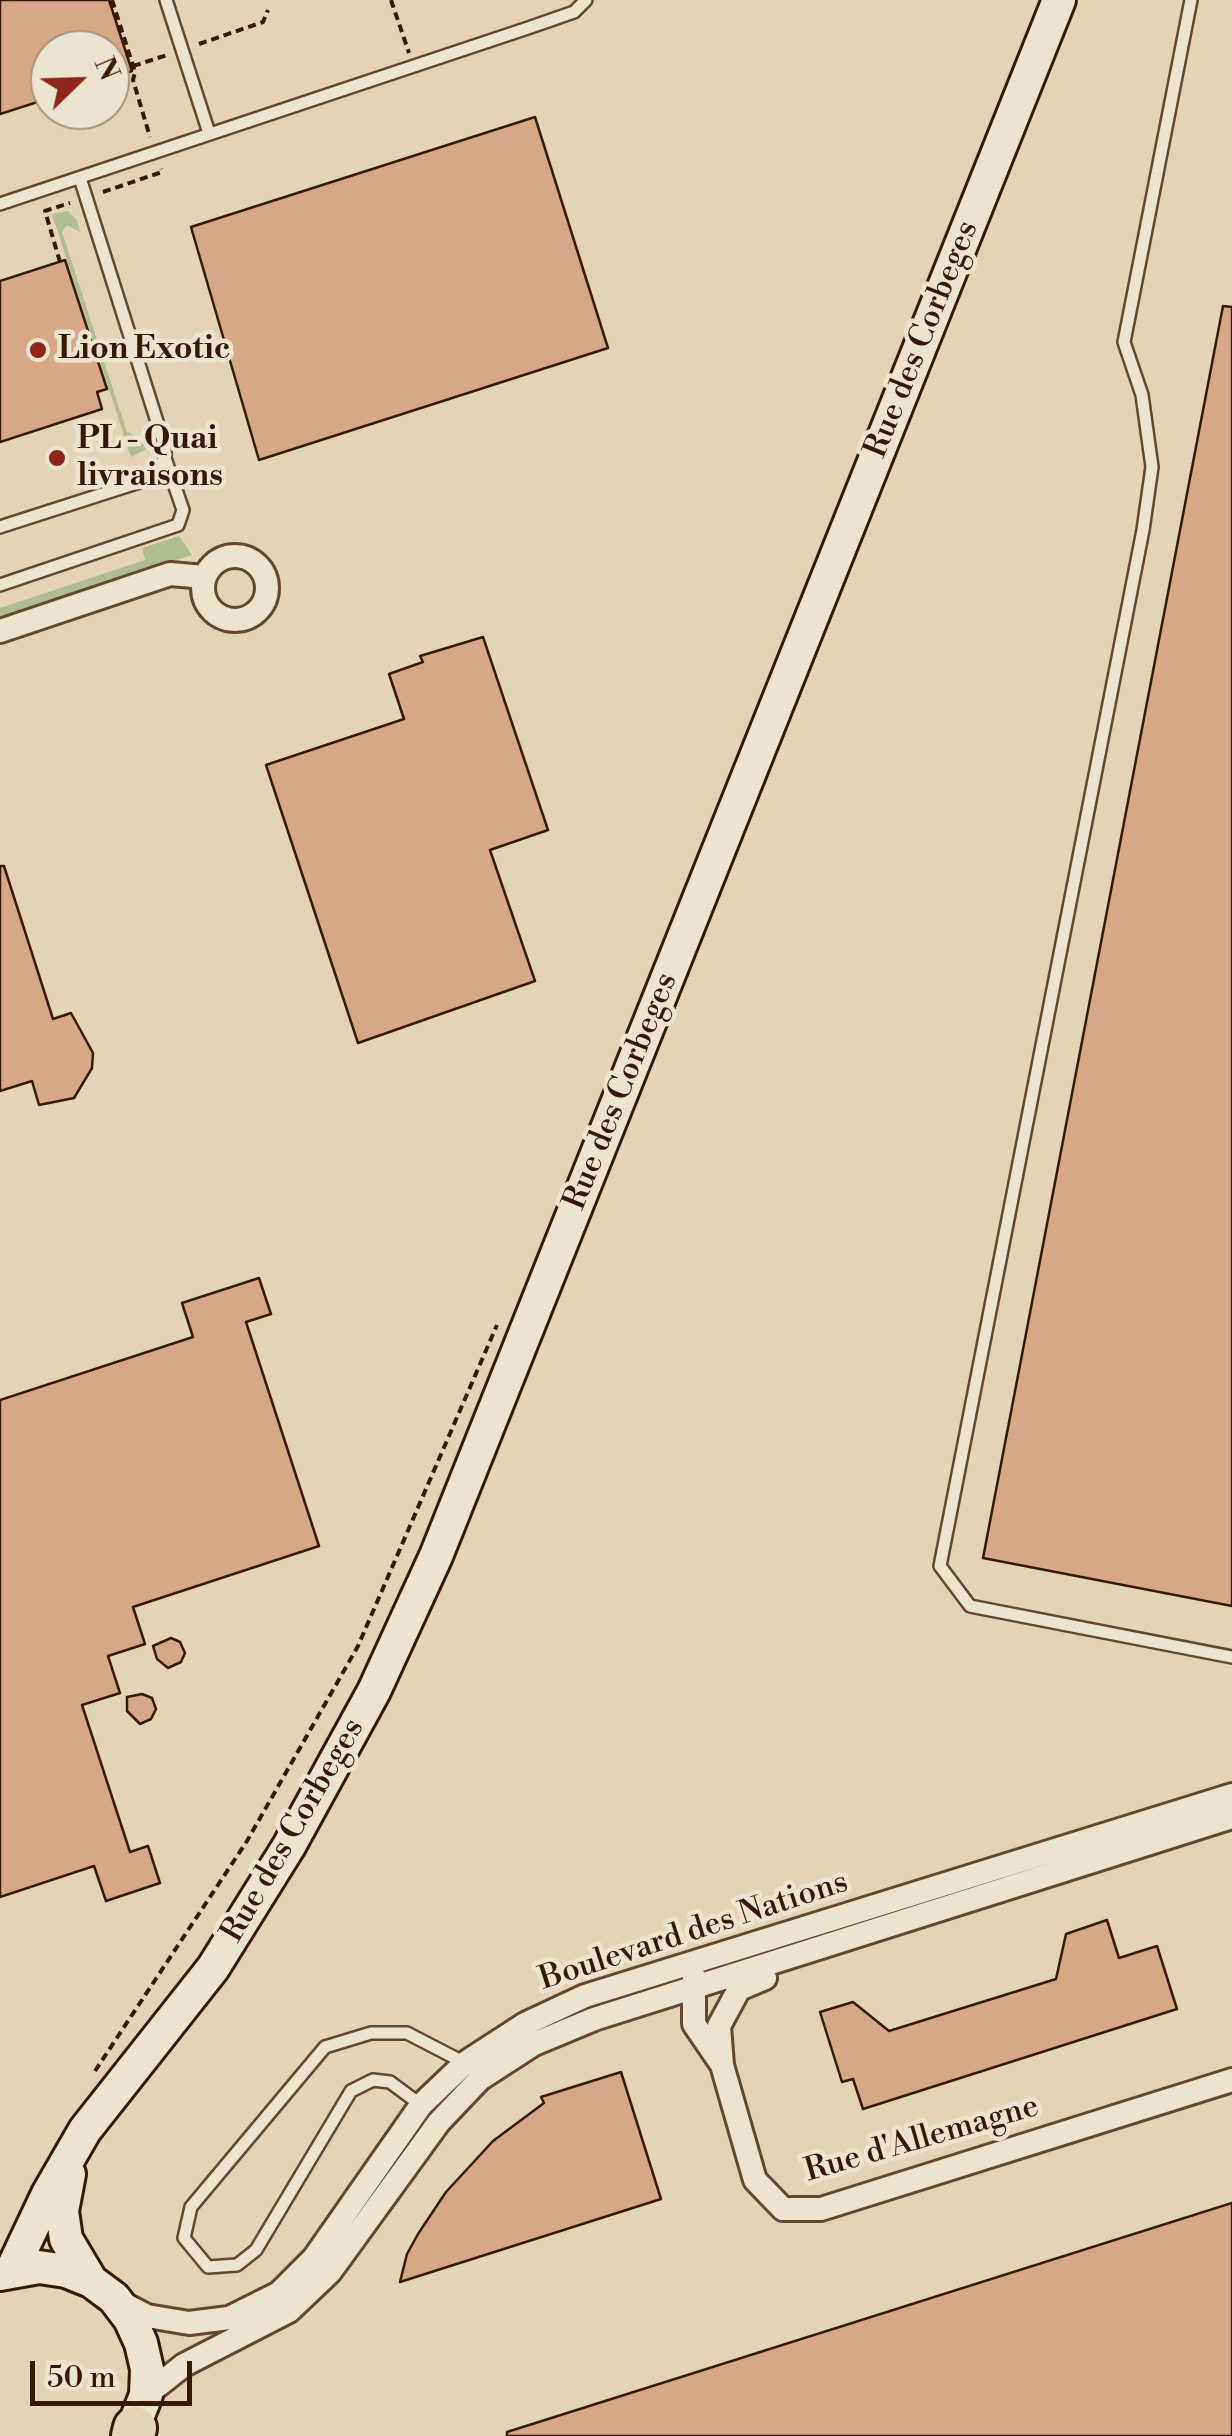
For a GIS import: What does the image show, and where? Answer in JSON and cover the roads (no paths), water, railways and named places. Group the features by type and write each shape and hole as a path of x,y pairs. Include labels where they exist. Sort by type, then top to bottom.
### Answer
{"street":[{"name":"Rue des Corbeges","path":"6,2272 85,2130 213,1968 290,1846 382,1674 451,1519 1059,0"},
{"path":"0,631 170,574 205,577"},
{"name":"Boulevard des Nations","path":"102,2290 147,2316 189,2322 229,2318 280,2293 314,2258 421,2105 465,2063 525,2024 585,1996 1232,1795"},
{"name":"Boulevard des Nations","path":"136,2424 184,2365 289,2311 330,2272 439,2122 480,2079 534,2044 594,2019 1232,1816"},
{"path":"694,1988 694,1973 818,1934 876,1906"},
{"name":"Rue d'Allemagne","path":"926,1914 739,1988 719,2026 722,2065 755,2180 783,2209 821,2209 1232,2080"},
{"name":"Rue d'Allemagne","path":"694,1988 694,2024 722,2065"},
{"name":"Rue des Corbeges","path":"85,2130 70,2171 62,2211 66,2239 102,2290 130,2319 142,2343 147,2368 136,2424"},
{"path":"6,2272 52,2269 102,2290"}],"lane":[{"path":"166,0 209,133"},
{"path":"0,204 574,12 586,0"},
{"path":"1191,0 1124,342 1142,396 1152,466 1144,530 940,1566 970,1606 1232,1657"},
{"path":"0,585 178,525 183,510 80,178"},
{"path":"0,527 143,481 155,475 165,458"},
{"path":"439,2122 390,2082 373,2080 350,2091 256,2250 238,2266 208,2267 184,2238 191,2207 325,2047 371,2034 407,2034 465,2063"}],"place":[{"name":"Lion Exotic","path":"38,350"},
{"name":"PL - Quai livraisons","path":"57,458"}]}
